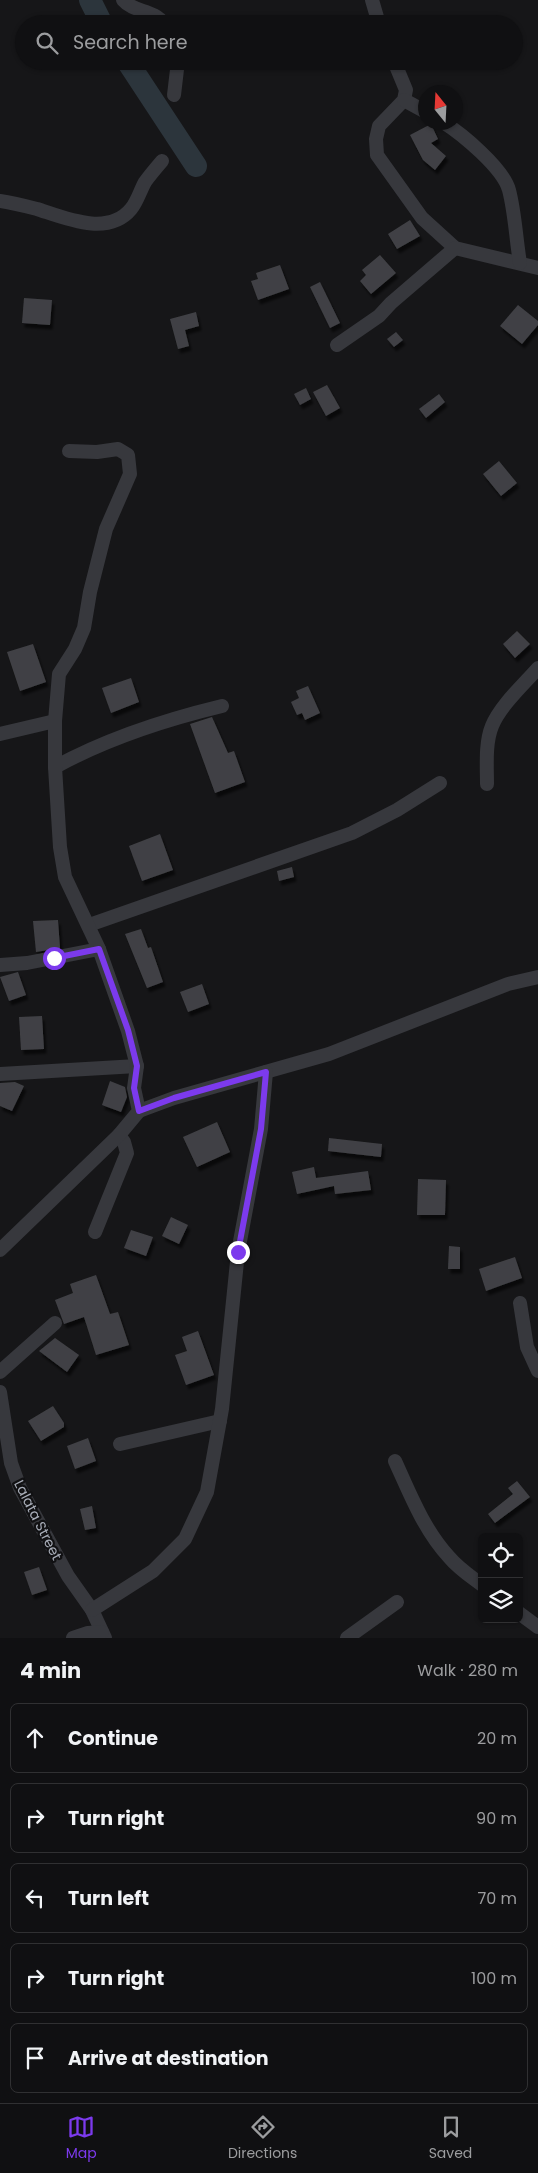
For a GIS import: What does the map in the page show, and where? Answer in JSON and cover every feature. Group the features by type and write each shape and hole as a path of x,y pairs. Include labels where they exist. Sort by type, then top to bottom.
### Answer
{"street":[{"path":"123,0 128,7 151,15"},
{"path":"372,0 376,15"},
{"path":"174,95 177,70"},
{"path":"398,70 406,90 404,100 379,126 376,139 377,155 422,218 455,248 538,268"},
{"path":"404,100 418,108"},
{"path":"455,130 496,168 509,188 520,263"},
{"path":"0,201 23,205 77,222 94,224 112,221 122,218 132,209 145,182 162,161"},
{"path":"337,345 379,316 455,248"},
{"path":"69,451 98,452 118,449 128,455 130,474 106,529 90,592 84,628 75,649 60,669 55,721 55,767 60,847 65,876 99,949 128,1030 137,1066 134,1088 139,1111"},
{"path":"487,784 488,740 492,725 538,668"},
{"path":"55,767 133,731 222,706"},
{"path":"0,734 55,721"},
{"path":"89,925 352,833 397,810 440,783"},
{"path":"0,965 27,963 99,949"},
{"path":"0,1250 119,1135 139,1111 174,1098 329,1054 508,984 538,976"},
{"path":"0,1074 137,1066"},
{"path":"92,1610 153,1571 186,1539 207,1492 220,1421 238,1252 260,1137 266,1072"},
{"path":"95,1232 127,1153 124,1142 119,1135"},
{"path":"520,1303 527,1347 538,1371"},
{"path":"0,1372 55,1323"},
{"name":"Lalata Street","path":"0,1392 11,1463 20,1488 68,1576 92,1610 104,1635"},
{"path":"120,1444 220,1421"},
{"path":"395,1462 414,1505 438,1543 461,1570 478,1582"},
{"path":"346,1638 397,1602"},
{"path":"523,1616 538,1627"},
{"path":"73,1638 88,1634 104,1635"}],"building":[{"path":"420,130 434,130 438,139 431,143 446,156 435,170 423,160 410,135"},
{"path":"410,220 420,236 397,249 388,234"},
{"path":"380,255 396,273 371,294 360,281 366,275 362,270"},
{"path":"280,265 289,289 258,300 251,281 258,279 256,273"},
{"path":"320,282 340,323 330,328 310,287"},
{"path":"24,298 52,300 50,325 22,323"},
{"path":"518,305 538,321 538,325 522,344 500,326"},
{"path":"196,312 199,326 185,330 189,346 178,349 170,319"},
{"path":"396,332 403,340 394,347 387,339"},
{"path":"327,385 340,408 326,416 313,392"},
{"path":"306,388 311,399 300,405 294,394"},
{"path":"439,394 445,402 426,418 419,409"},
{"path":"499,461 517,483 501,496 483,474"},
{"path":"517,631 530,644 515,658 503,644"},
{"path":"33,644 46,682 20,691 7,652"},
{"path":"131,678 139,702 111,713 102,688"},
{"path":"308,686 320,713 305,720 302,713 297,715 291,702 299,698 296,691"},
{"path":"212,717 228,753 234,751 245,782 215,793 190,724"},
{"path":"160,834 173,870 142,881 129,846"},
{"path":"292,867 294,877 279,881 277,871"},
{"path":"58,920 60,948 36,952 33,921"},
{"path":"141,929 148,948 151,947 163,982 147,988 125,934"},
{"path":"18,972 26,995 9,1001 0,977"},
{"path":"202,984 209,1004 188,1012 180,992"},
{"path":"42,1016 44,1049 21,1050 19,1017"},
{"path":"110,1081 125,1087 127,1097 121,1112 102,1105"},
{"path":"15,1082 24,1086 12,1111 0,1106 0,1083"},
{"path":"217,1122 230,1152 197,1167 183,1137"},
{"path":"329,1138 382,1144 381,1157 328,1151"},
{"path":"314,1167 316,1178 368,1171 371,1190 335,1194 334,1186 297,1194 292,1172"},
{"path":"418,1179 446,1180 445,1215 417,1215"},
{"path":"171,1217 188,1225 179,1244 162,1236"},
{"path":"131,1230 153,1237 146,1256 124,1248"},
{"path":"449,1246 460,1247 460,1269 448,1269"},
{"path":"515,1257 522,1278 486,1291 479,1269"},
{"path":"96,1275 110,1314 118,1312 129,1345 96,1355 84,1317 64,1324 55,1300 73,1293 70,1284"},
{"path":"198,1331 214,1375 186,1385 175,1355 187,1351 182,1337"},
{"path":"55,1338 79,1355 67,1372 39,1351"},
{"path":"53,1406 64,1423 64,1427 41,1441 28,1421"},
{"path":"88,1438 96,1461 75,1469 67,1446"},
{"path":"517,1481 530,1497 495,1523 488,1514 513,1494 508,1488"},
{"path":"92,1506 96,1528 85,1530 80,1509"},
{"path":"39,1567 47,1590 32,1595 24,1572"}],"waterway":[{"path":"90,0 98,15"},
{"path":"133,70 196,166"}],"route":[{"path":"54,958 99,949 128,1030 137,1066 134,1088 139,1111 174,1098 266,1072 261,1129 238,1252"}]}
